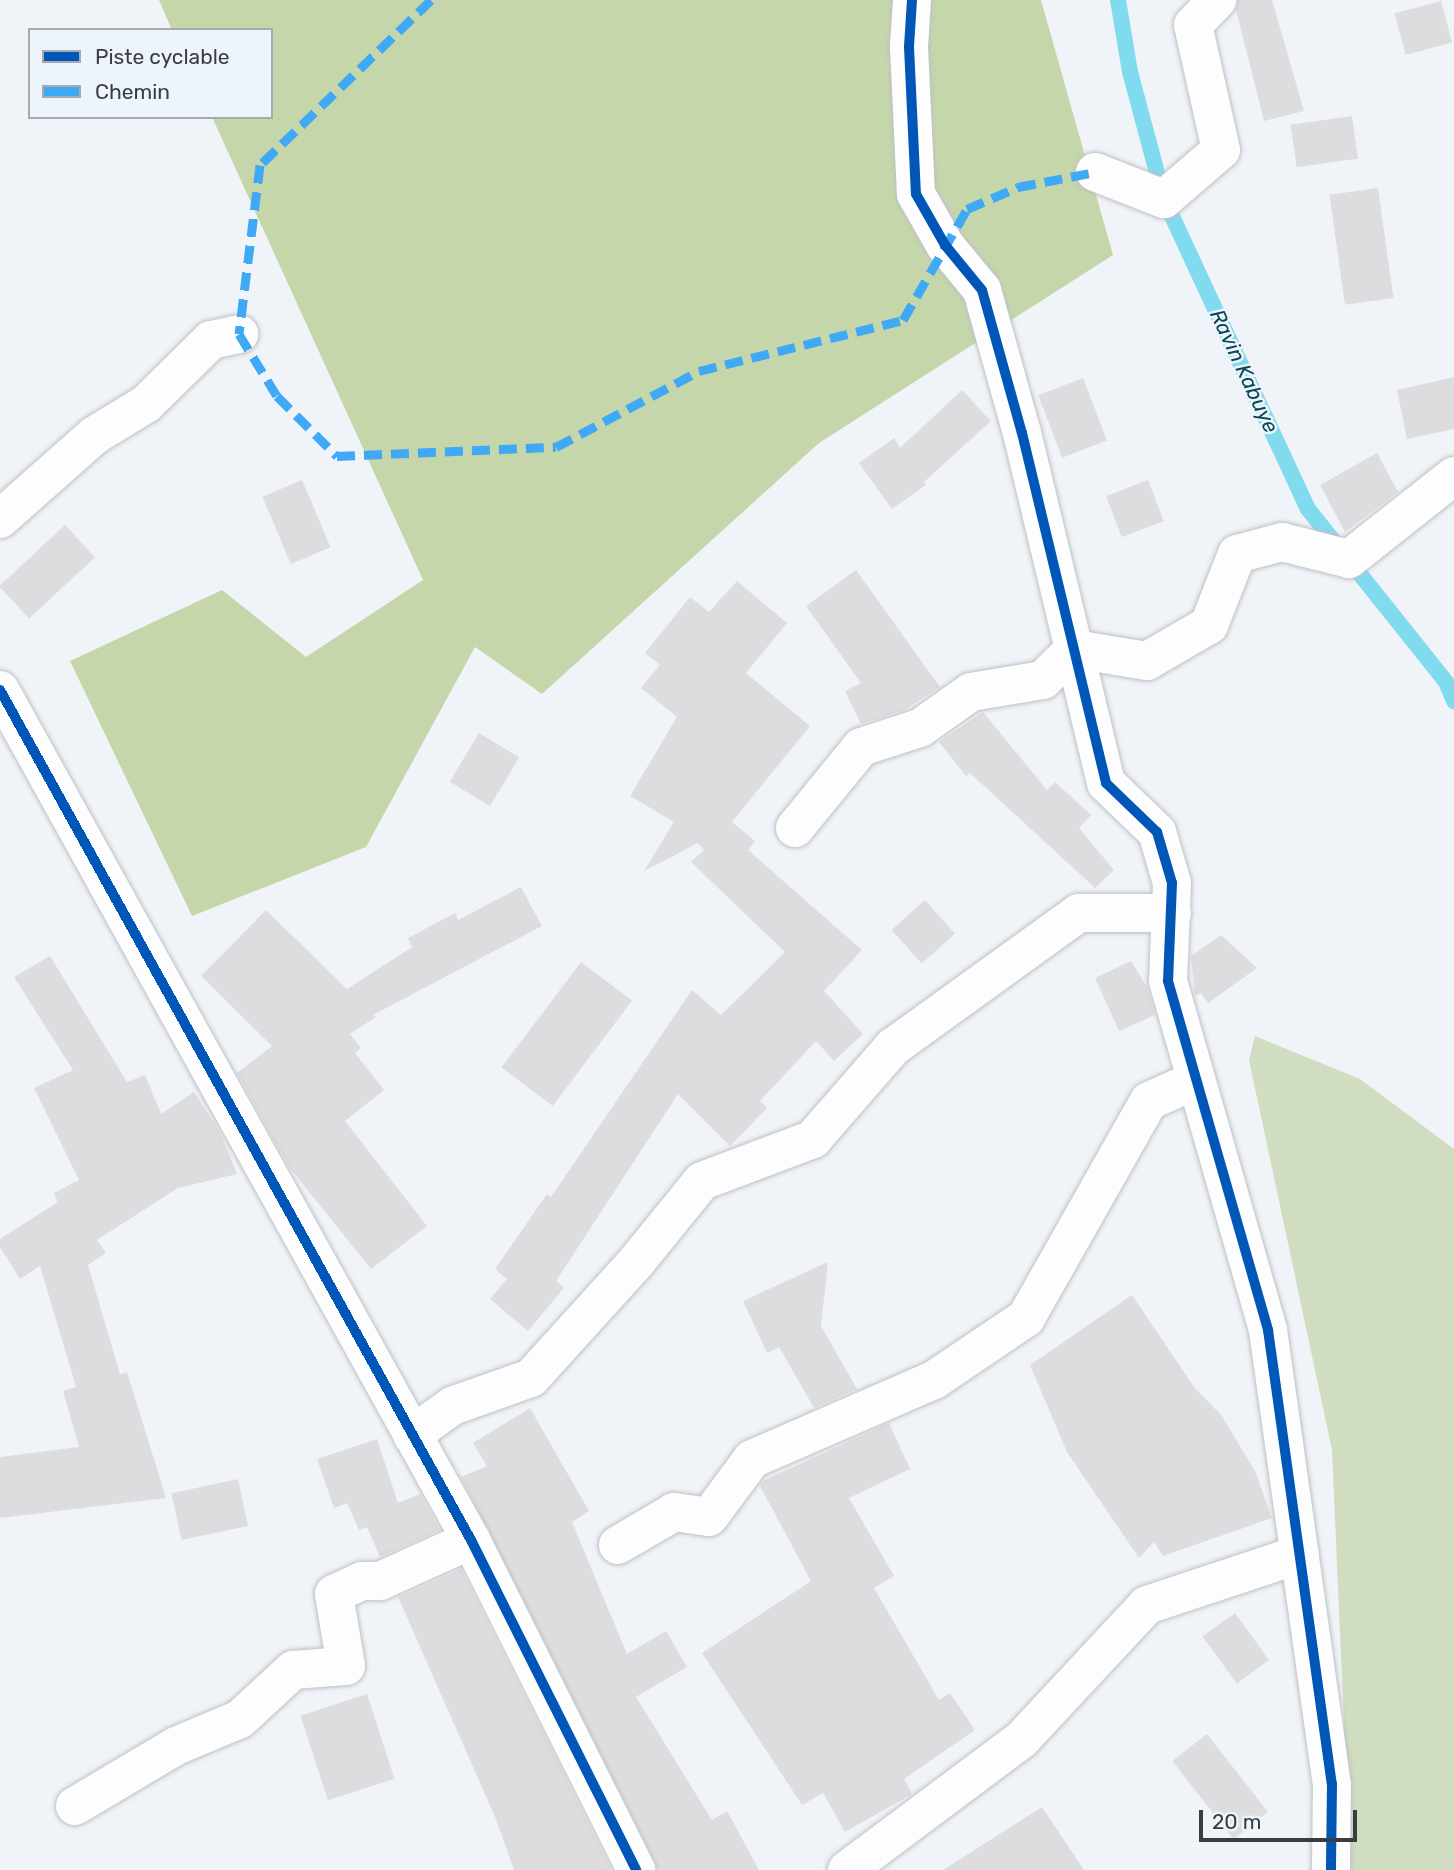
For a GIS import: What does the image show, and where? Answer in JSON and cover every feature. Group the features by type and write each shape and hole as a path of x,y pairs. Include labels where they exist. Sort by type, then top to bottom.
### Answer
{"street":[{"path":"912,0 909,47 916,194 945,245 982,290 1106,783 1157,832 1172,883 1168,981 1268,1330 1332,1784 1331,1870"},
{"path":"1095,172 1164,199 1221,150 1193,25 1217,0"},
{"path":"0,519 95,435 146,404 211,340 239,334"},
{"path":"1074,649 1147,662 1209,625 1237,554 1282,541 1349,559 1454,476"},
{"path":"795,828 861,747 920,728 971,692 1043,680 1074,649"},
{"path":"0,690 10,743 471,1540 636,1870"},
{"path":"412,1435 452,1406 531,1378 637,1261 702,1181 813,1139 893,1047 1079,913 1172,913"},
{"path":"618,1545 674,1512 709,1517 752,1459 934,1380 1026,1318 1149,1101 1196,1080"},
{"path":"75,1806 176,1746 240,1719 293,1670 346,1666 334,1594 362,1581 380,1581 471,1540"},
{"path":"847,1870 1022,1739 1147,1605 1300,1554"}],"green space":[{"path":"159,0 1041,0 1113,255 819,443 542,694 475,647 366,847 192,916 70,661 222,590 306,657 423,580 213,119 273,119 273,28 171,28"},
{"path":"1255,1036 1360,1079 1454,1149 1454,1870 1347,1870 1350,1861 1332,1450 1249,1060"}],"building":[{"path":"1238,0 1272,0 1304,111 1264,121 1236,10"},
{"path":"1441,1 1452,43 1406,55 1395,13"},
{"path":"1352,116 1358,159 1297,167 1291,125"},
{"path":"1378,188 1393,298 1345,305 1329,195"},
{"path":"1454,377 1454,429 1407,439 1397,390"},
{"path":"1083,378 1107,441 1062,458 1038,395"},
{"path":"962,390 991,421 924,482 926,485 892,509 859,463 894,438 900,448"},
{"path":"1377,453 1398,492 1345,532 1320,485"},
{"path":"302,480 331,547 291,564 262,497"},
{"path":"1148,480 1164,521 1122,537 1106,496"},
{"path":"65,525 95,557 29,619 0,586"},
{"path":"856,570 940,687 904,710 861,724 845,691 861,683 806,606"},
{"path":"737,581 787,623 746,673 810,726 732,822 755,841 748,850 862,950 824,991 863,1034 834,1061 816,1041 760,1101 767,1108 730,1146 678,1094 556,1281 564,1288 528,1331 490,1299 507,1279 495,1269 547,1194 551,1197 692,990 721,1015 785,952 691,862 704,850 698,843 644,871 674,822 630,796 677,717 641,688 660,665 645,653 690,597 709,612"},
{"path":"983,712 1047,790 1055,782 1091,815 1079,828 1114,870 1095,888 970,773 966,776 939,742"},
{"path":"479,733 519,757 490,806 450,782"},
{"path":"521,887 542,926 373,1015 376,1017 350,1034 361,1048 355,1053 384,1090 345,1121 427,1226 371,1269 289,1167 237,1073 272,1046 201,976 266,910 347,989 412,947 408,938 455,913 458,920"},
{"path":"925,900 955,933 922,964 892,930"},
{"path":"1221,935 1257,968 1208,1003 1201,993 1195,996 1191,956"},
{"path":"50,956 127,1082 145,1075 161,1114 194,1092 220,1132 237,1174 178,1188 97,1240 106,1253 88,1265 120,1374 127,1372 166,1498 0,1518 0,1457 79,1447 63,1391 76,1387 40,1266 20,1279 0,1247 0,1239 58,1202 54,1193 79,1180 34,1088 73,1070 14,977"},
{"path":"1131,961 1147,987 1155,1015 1119,1031 1095,978"},
{"path":"581,962 632,1001 553,1106 502,1067"},
{"path":"828,1262 821,1326 857,1389 814,1408 779,1347 767,1353 743,1301"},
{"path":"1132,1295 1194,1387 1221,1415 1255,1471 1272,1518 1163,1556 1154,1542 1139,1558 1067,1452 1030,1365"},
{"path":"530,1408 589,1511 572,1522 627,1654 666,1631 687,1667 636,1697 712,1820 727,1811 759,1870 658,1870 461,1477 487,1466 473,1443"},
{"path":"889,1423 910,1469 849,1498 894,1576 874,1588 939,1700 950,1693 975,1730 904,1779 912,1794 845,1832 823,1793 802,1805 702,1653 811,1581 760,1486 763,1481"},
{"path":"377,1439 398,1503 420,1494 440,1530 380,1557 367,1527 359,1530 347,1503 334,1508 317,1459"},
{"path":"238,1479 248,1526 181,1540 171,1493"},
{"path":"461,1569 612,1870 514,1870 496,1819 398,1597"},
{"path":"1235,1613 1269,1660 1237,1683 1203,1637"},
{"path":"367,1694 395,1779 328,1800 300,1716"},
{"path":"1207,1734 1268,1812 1233,1839 1172,1761"},
{"path":"1042,1807 1084,1870 943,1870"}],"waterway":[{"name":"Ravin Kabuye","path":"1118,0 1130,72 1164,199 1308,509 1446,682 1454,701"}],"marked path":[{"path":"431,0 260,165 239,334 277,396 337,456 556,447 699,371 903,320 967,209 1018,187 1095,172"}],"cycle path":[{"path":"912,0 909,47 916,194 945,245 982,290 1022,433 1106,783 1157,832 1172,883 1168,981 1268,1330 1332,1784 1331,1870"},
{"path":"0,690 471,1540 636,1870"}]}
